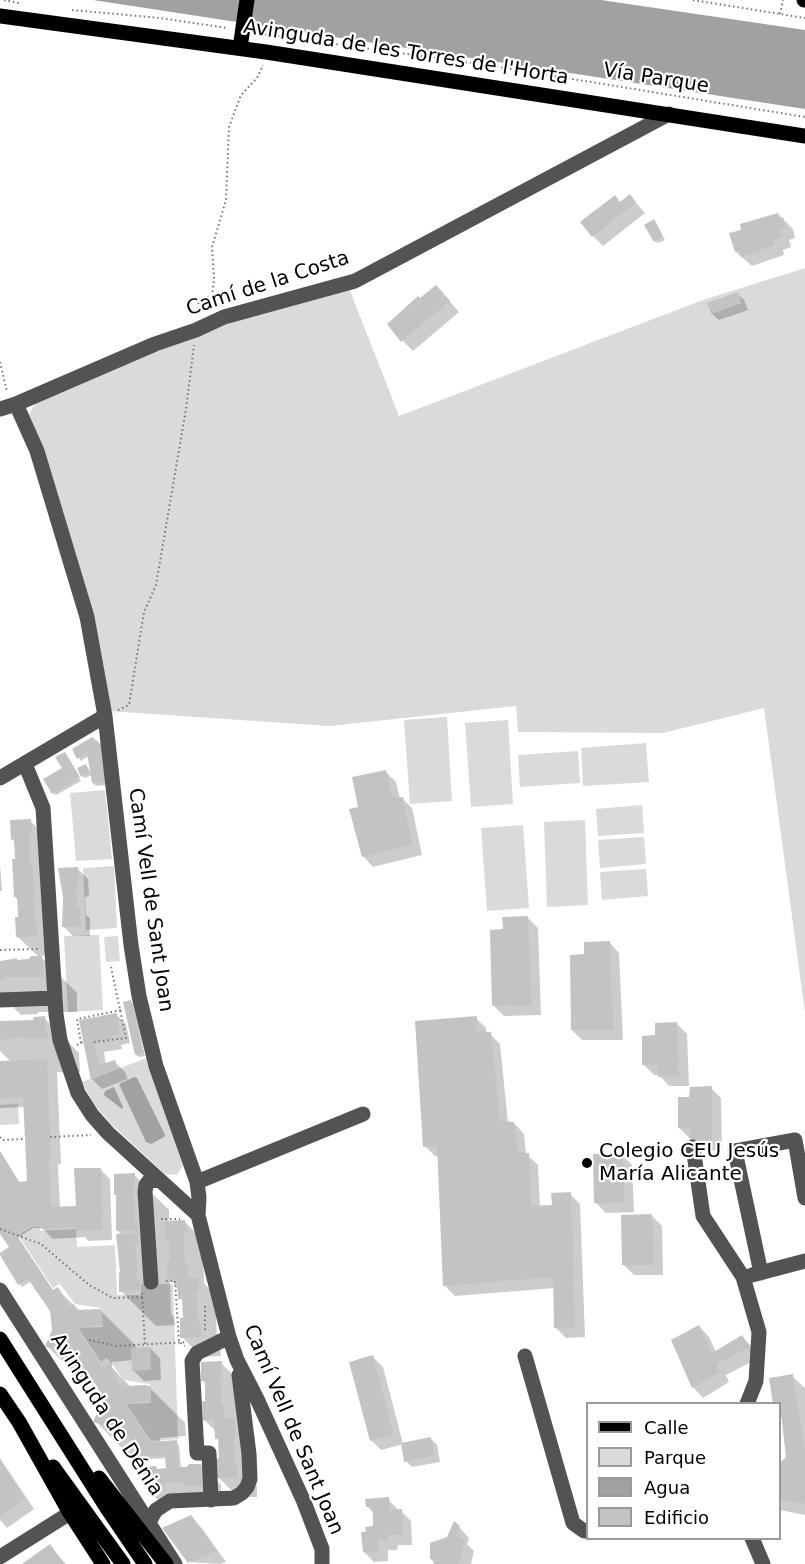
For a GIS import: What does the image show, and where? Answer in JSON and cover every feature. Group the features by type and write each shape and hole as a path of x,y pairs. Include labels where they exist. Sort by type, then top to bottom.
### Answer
{"main road":[{"path":"240,48 247,0"},
{"name":"Avinguda de les Torres de l'Horta","path":"0,16 240,48 805,136"},
{"name":"Avinguda de Dénia","path":"0,1339 145,1564"},
{"path":"0,1394 123,1564"},
{"name":"Avinguda de Dénia","path":"44,1407 166,1564"},
{"path":"19,1422 70,1513 103,1564"}],"street":[{"name":"Camí de la Costa","path":"0,409 224,317 355,281 669,114"},
{"name":"Camí Vell de Sant Joan","path":"16,404 37,451 87,617 105,716 131,945 139,996 156,1066 197,1182 198,1215 229,1337 251,1404 322,1549 322,1564"},
{"path":"0,778 105,716"},
{"path":"25,764 43,808 55,998 60,1040 81,1099 108,1133 198,1215"},
{"path":"0,1000 55,998"},
{"path":"197,1182 363,1114"},
{"path":"761,1273 735,1151 795,1140 805,1198"},
{"path":"693,1147 703,1216 743,1277 759,1332 756,1381 748,1402"},
{"path":"151,1282 146,1185 154,1179 159,1180"},
{"path":"743,1277 805,1261"},
{"name":"Avinguda de Dénia","path":"0,1290 175,1564"},
{"path":"211,1500 209,1453 197,1453 192,1361 197,1345 229,1337"},
{"path":"525,1356 573,1523 586,1531"},
{"path":"149,1522 156,1510 170,1501 234,1498 247,1487 250,1479 251,1404"},
{"path":"0,1557 70,1513"},
{"path":"752,1540 763,1564"}],"path":[{"path":"4,0 26,4"},
{"path":"693,0 805,18"},
{"path":"780,14 783,0"},
{"name":"Vía Parque","path":"70,10 160,18 493,66 805,117"},
{"path":"105,716 129,705 144,612 156,585 186,409 199,299 212,296 214,279 212,247 226,200 229,127 241,94 257,78 266,52"},
{"path":"0,362 4,388 16,404"},
{"path":"0,950 52,948"},
{"path":"94,1042 126,1038 111,967"},
{"path":"81,1043 77,1019 121,1010"},
{"path":"50,1137 96,1135"},
{"path":"0,1137 2,1140 25,1139"},
{"path":"147,1220 181,1219"},
{"path":"0,1229 41,1244 89,1285 113,1298 142,1297"},
{"path":"151,1282 175,1281 179,1342"},
{"path":"197,1345 205,1300"},
{"path":"89,1341 117,1346 179,1342 197,1345"},
{"path":"179,1342 197,1345"}],"green space":[{"path":"805,268 805,1013 764,708 663,733 518,732 516,706 329,726 108,711 28,417 37,401 196,330 347,283 399,416 703,300"},
{"path":"447,717 452,801 410,804 404,720"},
{"path":"508,720 513,804 471,807 465,723"},
{"path":"646,743 649,782 583,786 581,748"},
{"path":"578,751 580,783 520,787 518,755"},
{"path":"105,790 112,859 76,861 70,793"},
{"path":"642,805 644,833 598,836 596,809"},
{"path":"585,820 588,905 547,907 544,822"},
{"path":"523,825 529,908 487,911 481,828"},
{"path":"644,837 646,864 600,868 598,840"},
{"path":"114,866 117,928 86,930 83,868"},
{"path":"646,869 648,896 602,900 600,872"},
{"path":"99,935 103,1010 68,1012 64,936"},
{"path":"118,936 120,961 106,962 104,937"},
{"path":"147,1058 183,1166 177,1175 165,1174 111,1124 93,1103 82,1082"},
{"path":"18,1104 19,1124 0,1125 0,1105"},
{"path":"40,1226 40,1231 76,1229 77,1247 115,1245 117,1295 141,1295 141,1284 173,1284 178,1439 151,1441 126,1404 151,1403 150,1384 124,1380 107,1358 101,1362 78,1328 103,1327 101,1308 75,1304 60,1284 53,1288 18,1235 31,1227"}],"water":[{"path":"93,0 601,0 805,30 805,109"},
{"path":"134,1077 137,1078 165,1135 151,1144 146,1142 119,1084"},
{"path":"114,1087 122,1109 104,1095 105,1091"}],"building":[{"path":"630,194 636,202 592,237 580,222 615,195 620,202"},
{"path":"778,213 779,218 783,217 786,228 780,230 782,237 773,240 775,245 741,257 739,251 735,252 729,233 741,230 740,224"},
{"path":"654,219 663,236 654,242 644,225"},
{"path":"436,285 450,301 401,342 387,324 418,296 420,298"},
{"path":"738,292 742,303 711,314 707,303"},
{"path":"92,737 102,745 106,782 92,783 87,753 77,759 72,749"},
{"path":"65,752 80,777 52,794 43,779 62,768 55,757"},
{"path":"86,764 90,772 81,777 77,768"},
{"path":"386,770 393,798 403,797 412,845 362,857 349,809 358,807 352,777"},
{"path":"31,819 32,831 29,834 37,936 16,937 15,917 18,917 18,913 17,897 14,897 12,859 15,859 14,839 11,840 10,820"},
{"path":"78,867 77,907 80,907 81,926 62,927 63,897 58,868"},
{"path":"528,916 532,1005 492,1006 490,930 503,929 502,917"},
{"path":"610,941 613,1030 571,1030 570,955 584,954 584,942"},
{"path":"31,956 42,956 44,977 4,977 4,980 0,980 0,961 17,958 17,960 29,959"},
{"path":"131,1000 143,1053 135,1055 123,1002"},
{"path":"117,1013 120,1033 112,1035 112,1039 94,1042 99,1065 115,1060 118,1069 91,1080 79,1020"},
{"path":"45,1016 48,1038 27,1039 26,1037 0,1040 0,1021 33,1020 34,1017"},
{"path":"477,1016 476,1031 491,1032 500,1121 514,1122 518,1152 529,1153 531,1206 552,1205 551,1193 571,1192 575,1327 554,1328 553,1277 443,1286 437,1146 423,1147 415,1021"},
{"path":"677,1022 679,1076 658,1077 657,1065 642,1065 642,1036 655,1035 655,1023"},
{"path":"47,1059 51,1207 76,1206 74,1168 101,1168 103,1230 77,1231 77,1227 41,1229 41,1226 30,1226 16,1234 53,1290 58,1287 70,1307 74,1304 76,1310 101,1309 102,1325 77,1328 102,1367 109,1363 118,1376 116,1377 119,1383 124,1381 125,1386 150,1386 151,1401 125,1404 150,1442 177,1440 178,1467 201,1464 202,1485 183,1485 183,1482 144,1487 143,1467 166,1468 165,1455 142,1457 118,1418 113,1428 93,1422 100,1406 98,1388 69,1342 65,1351 53,1346 52,1349 45,1346 52,1330 50,1311 28,1279 18,1285 0,1255 9,1247 0,1234 0,1151 19,1182 27,1181 23,1097 0,1098 0,1061"},
{"path":"712,1086 712,1141 690,1140 690,1129 678,1128 678,1097 689,1097 690,1087"},
{"path":"623,1153 624,1203 594,1203 593,1154"},
{"path":"135,1173 134,1219 137,1222 138,1242 135,1244 138,1272 136,1272 140,1280 140,1290 119,1292 120,1272 116,1234 135,1233 135,1230 116,1231 114,1174"},
{"path":"652,1214 654,1265 622,1265 621,1215"},
{"path":"185,1220 185,1264 188,1265 189,1278 199,1278 199,1291 196,1293 201,1337 180,1338 180,1318 183,1318 182,1299 178,1299 177,1279 167,1280 167,1261 170,1260 169,1241 165,1241 164,1221"},
{"path":"699,1325 712,1353 742,1335 750,1347 717,1364 720,1372 692,1388 671,1340"},
{"path":"150,1347 151,1370 132,1371 131,1348"},
{"path":"373,1355 393,1434 370,1441 349,1362"},
{"path":"222,1361 221,1405 224,1406 224,1419 235,1419 234,1463 237,1465 238,1477 217,1478 218,1439 215,1439 214,1420 203,1420 202,1401 205,1401 205,1381 201,1381 201,1362"},
{"path":"793,1374 805,1452 805,1504 781,1500 781,1462 786,1457 781,1402 773,1402 769,1378"},
{"path":"431,1437 434,1455 404,1462 401,1443"},
{"path":"0,1461 25,1498 0,1516"},
{"path":"389,1497 390,1510 402,1509 403,1535 388,1535 387,1540 378,1540 378,1552 363,1552 361,1532 366,1532 365,1527 373,1526 373,1507 366,1507 365,1499"},
{"path":"191,1515 217,1551 188,1563 162,1528"},
{"path":"454,1521 460,1526 456,1536 465,1540 459,1564 433,1564 435,1560 430,1559 430,1543 447,1537"},
{"path":"50,1544 64,1564 22,1564"}],"place":[{"name":"Colegio CEU Jesús María Alicante","path":"587,1163"}]}
